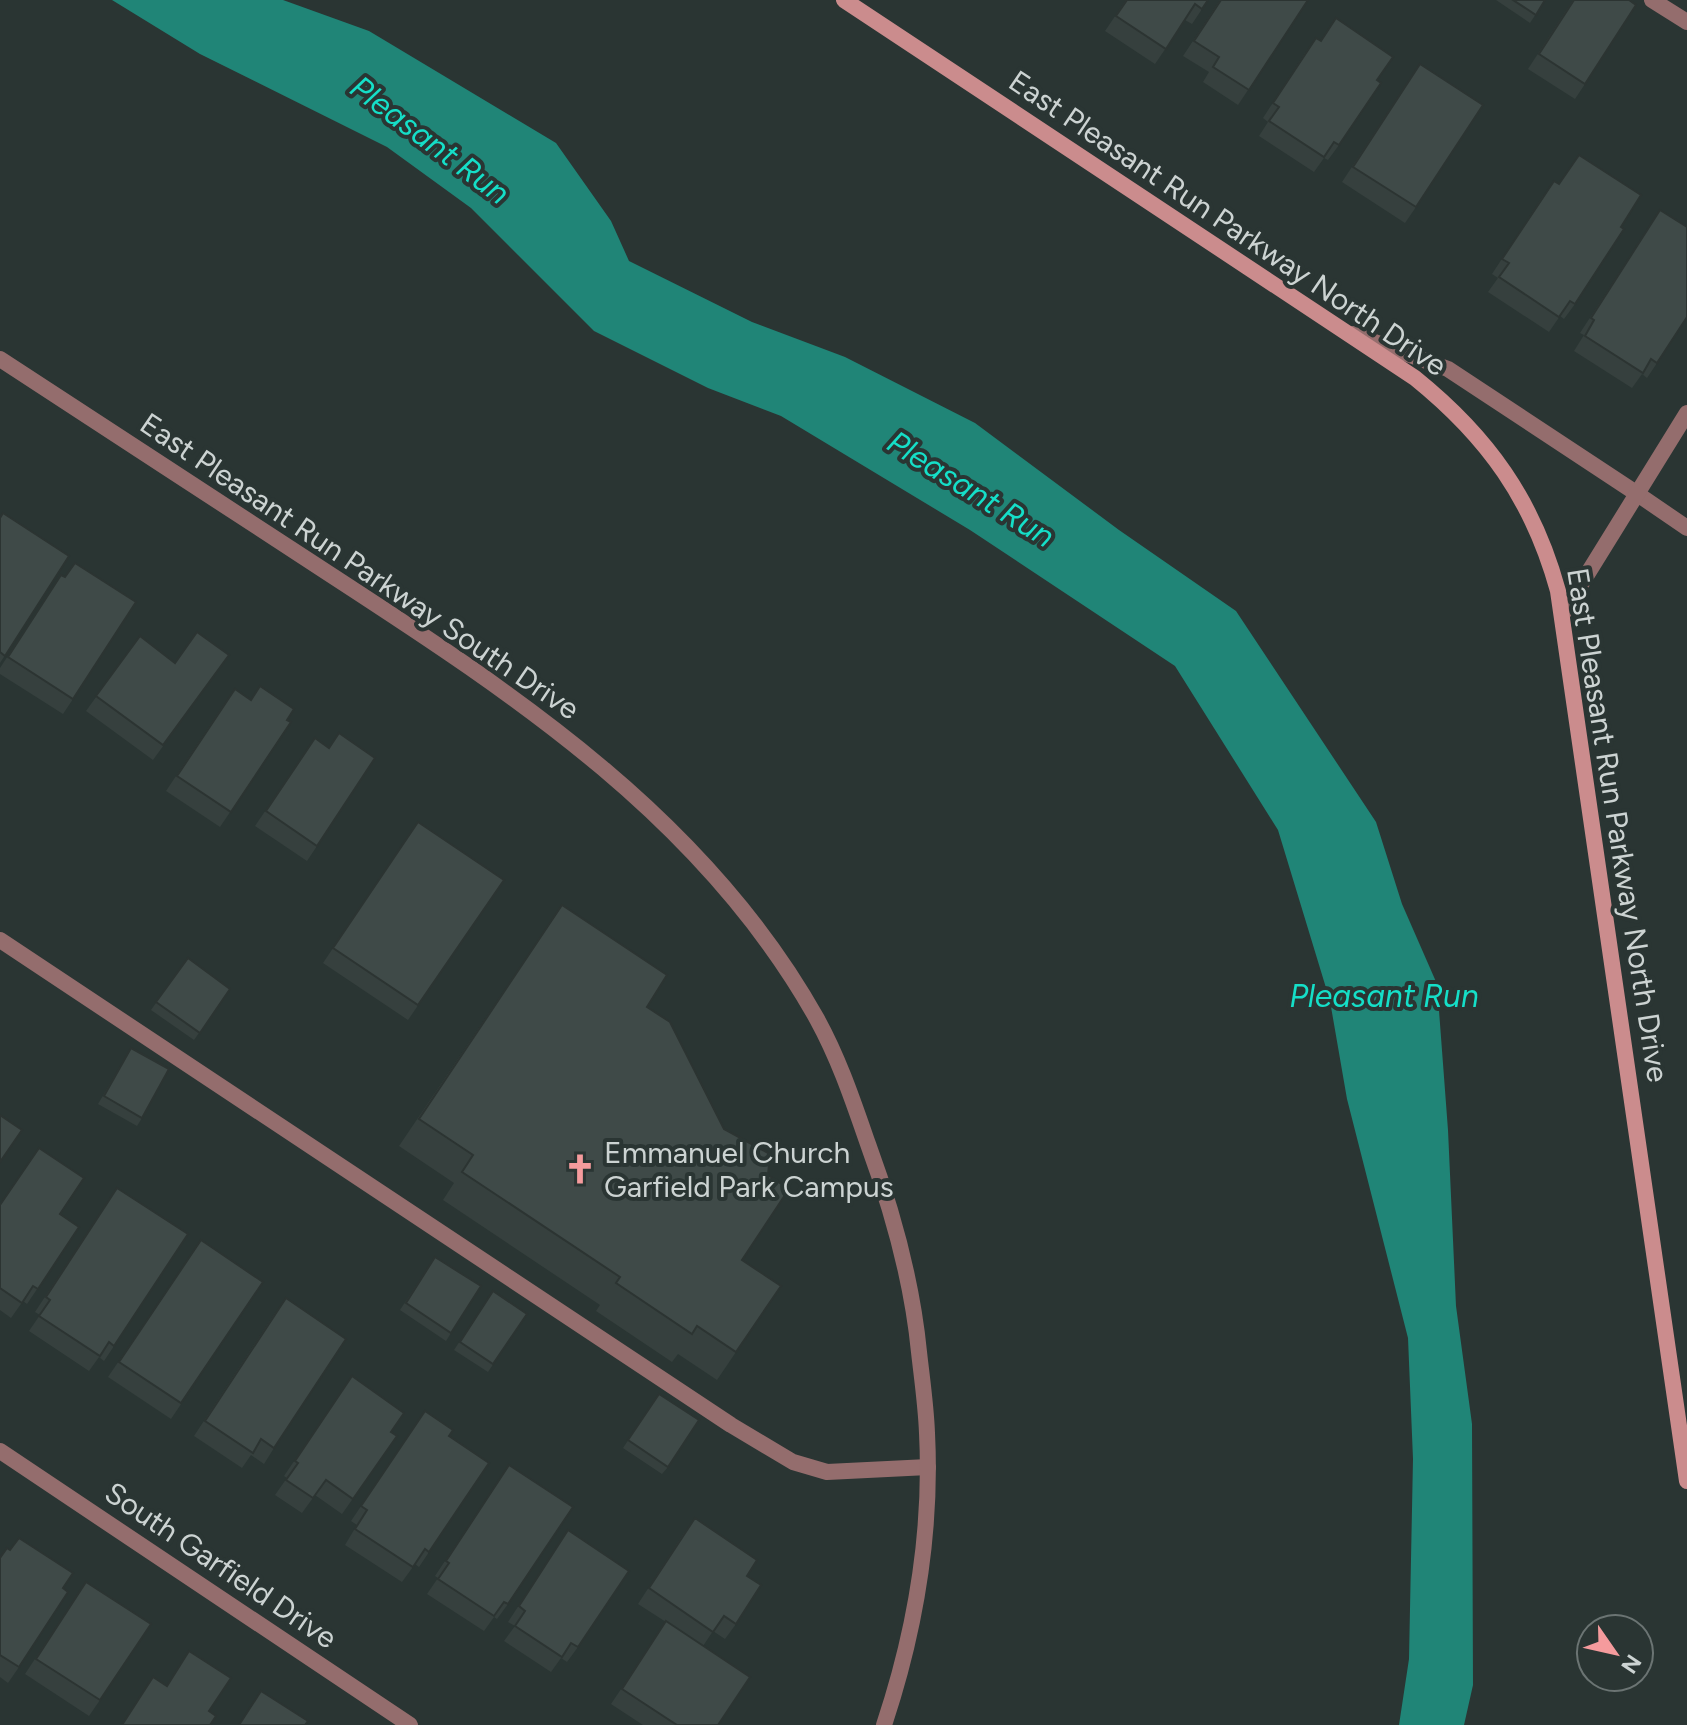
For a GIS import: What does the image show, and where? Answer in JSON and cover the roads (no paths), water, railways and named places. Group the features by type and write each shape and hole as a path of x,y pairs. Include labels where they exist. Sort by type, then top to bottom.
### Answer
{"street":[{"name":"East Pleasant Run Parkway North Drive","path":"844,0 1434,394 1473,430 1520,494 1542,541 1558,591 1687,1481"},
{"path":"1652,0 1687,22"},
{"path":"1340,329 1448,369 1687,528"},
{"name":"East Pleasant Run Parkway South Drive","path":"0,359 515,698 683,839 734,898 778,956 827,1038 886,1191 914,1307 927,1432 925,1519 914,1612 902,1668 884,1725"},
{"path":"1562,615 1687,413"},
{"path":"0,940 717,1416 793,1462 827,1472 928,1467"},
{"name":"South Garfield Drive","path":"0,1451 410,1725"}],"water":[{"name":"Pleasant Run","path":"112,0 283,0 369,31 556,143 611,221 629,261 752,322 845,357 975,423 1119,530 1236,611 1376,822 1402,904 1437,984 1456,1306 1472,1424 1473,1685 1464,1725 1399,1725 1409,1659 1413,1459 1408,1338 1347,1099 1330,1001 1278,830 1175,666 970,530 781,416 708,388 594,331 471,208 387,147 200,54"}],"place":[{"name":"Emmanuel Church Garfield Park Campus","path":"580,1169"}]}
